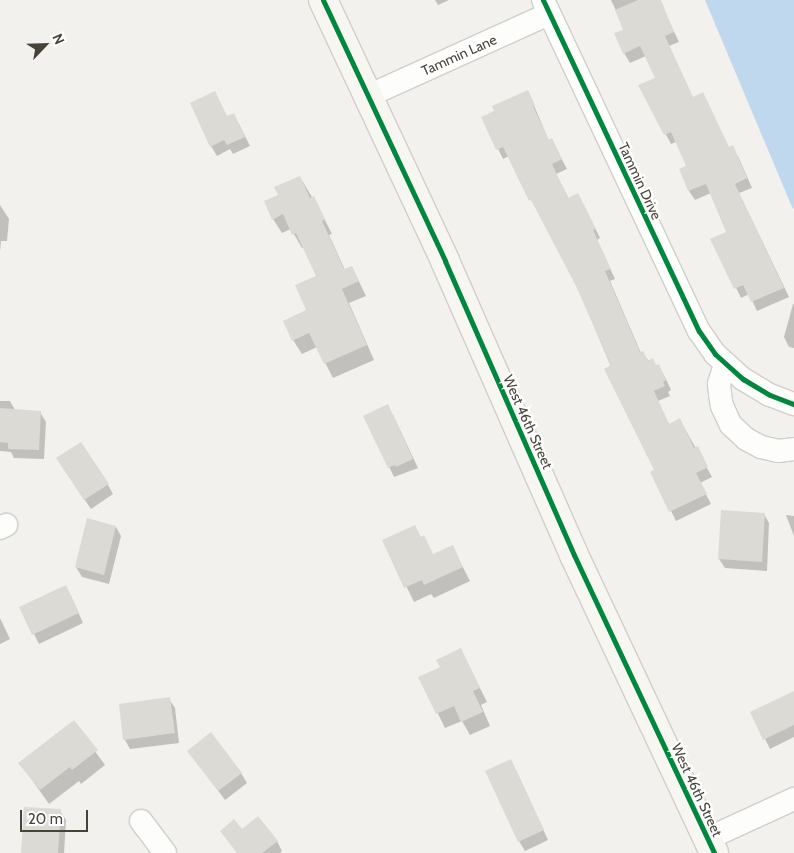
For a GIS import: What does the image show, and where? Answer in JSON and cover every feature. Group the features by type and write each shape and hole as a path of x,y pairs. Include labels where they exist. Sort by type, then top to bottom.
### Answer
{"street":[{"name":"West 46th Street","path":"324,0 445,262 574,555 711,846"},
{"name":"Tammin Lane","path":"368,96 546,7"},
{"name":"Tammin Drive","path":"546,7 692,319 710,347 726,365 751,385 794,404"},
{"path":"726,365 719,384 722,406 731,425 746,439 760,447 778,451 794,450"},
{"path":"711,846 794,799"},
{"path":"140,821 165,853"}],"water":[{"path":"705,0 794,0 794,209 792,207"}],"building":[{"path":"638,0 661,0 674,32 665,36 693,97 703,92 729,147 733,145 747,178 735,184 784,288 751,302 743,285 734,289 710,239 726,232 706,184 688,191 679,169 686,166 671,132 664,135 638,85 655,78 640,46 623,54 614,33 623,30 615,10"},
{"path":"528,90 535,105 533,106 549,140 552,138 562,159 552,164 568,198 578,193 596,229 593,230 611,269 605,271 640,352 643,351 648,361 653,358 656,365 659,364 666,380 663,382 665,386 654,391 669,424 680,418 694,448 698,446 708,467 696,473 707,494 669,512 650,472 654,470 604,369 611,365 576,286 531,200 529,201 503,147 496,150 481,117 494,111 492,106"},
{"path":"215,91 227,116 234,113 245,137 227,145 224,140 210,147 190,103"},
{"path":"300,176 310,198 314,196 325,219 322,221 344,269 352,266 359,281 342,289 367,345 324,364 309,333 292,341 283,321 306,310 295,285 316,276 296,233 292,235 283,214 272,220 264,201 278,195 274,187"},
{"path":"388,404 413,459 396,467 395,465 388,468 363,416"},
{"path":"0,408 41,411 39,450 8,449 8,443 0,442"},
{"path":"81,442 109,484 84,500 56,458"},
{"path":"721,510 765,513 762,562 718,559"},
{"path":"87,518 116,526 104,575 75,567"},
{"path":"415,525 421,537 424,535 433,554 453,545 463,567 424,585 422,580 404,588 382,540"},
{"path":"66,585 79,613 32,635 19,607"},
{"path":"461,648 480,688 473,691 483,712 461,722 454,706 436,714 418,677 440,667 436,660"},
{"path":"794,691 794,725 763,740 750,712"},
{"path":"170,697 175,733 123,740 119,704"},
{"path":"74,720 98,750 72,770 70,767 40,790 18,763"},
{"path":"211,732 242,773 218,791 187,751"},
{"path":"511,759 544,830 518,842 485,771"},
{"path":"24,807 61,809 58,853 21,853"},
{"path":"258,816 278,841 262,853 237,853 220,831 234,819 242,829"}],"cycle path":[{"path":"323,0 445,261 574,555 714,853"},
{"path":"543,0 699,331 715,354 743,379 770,395 794,404"}]}
